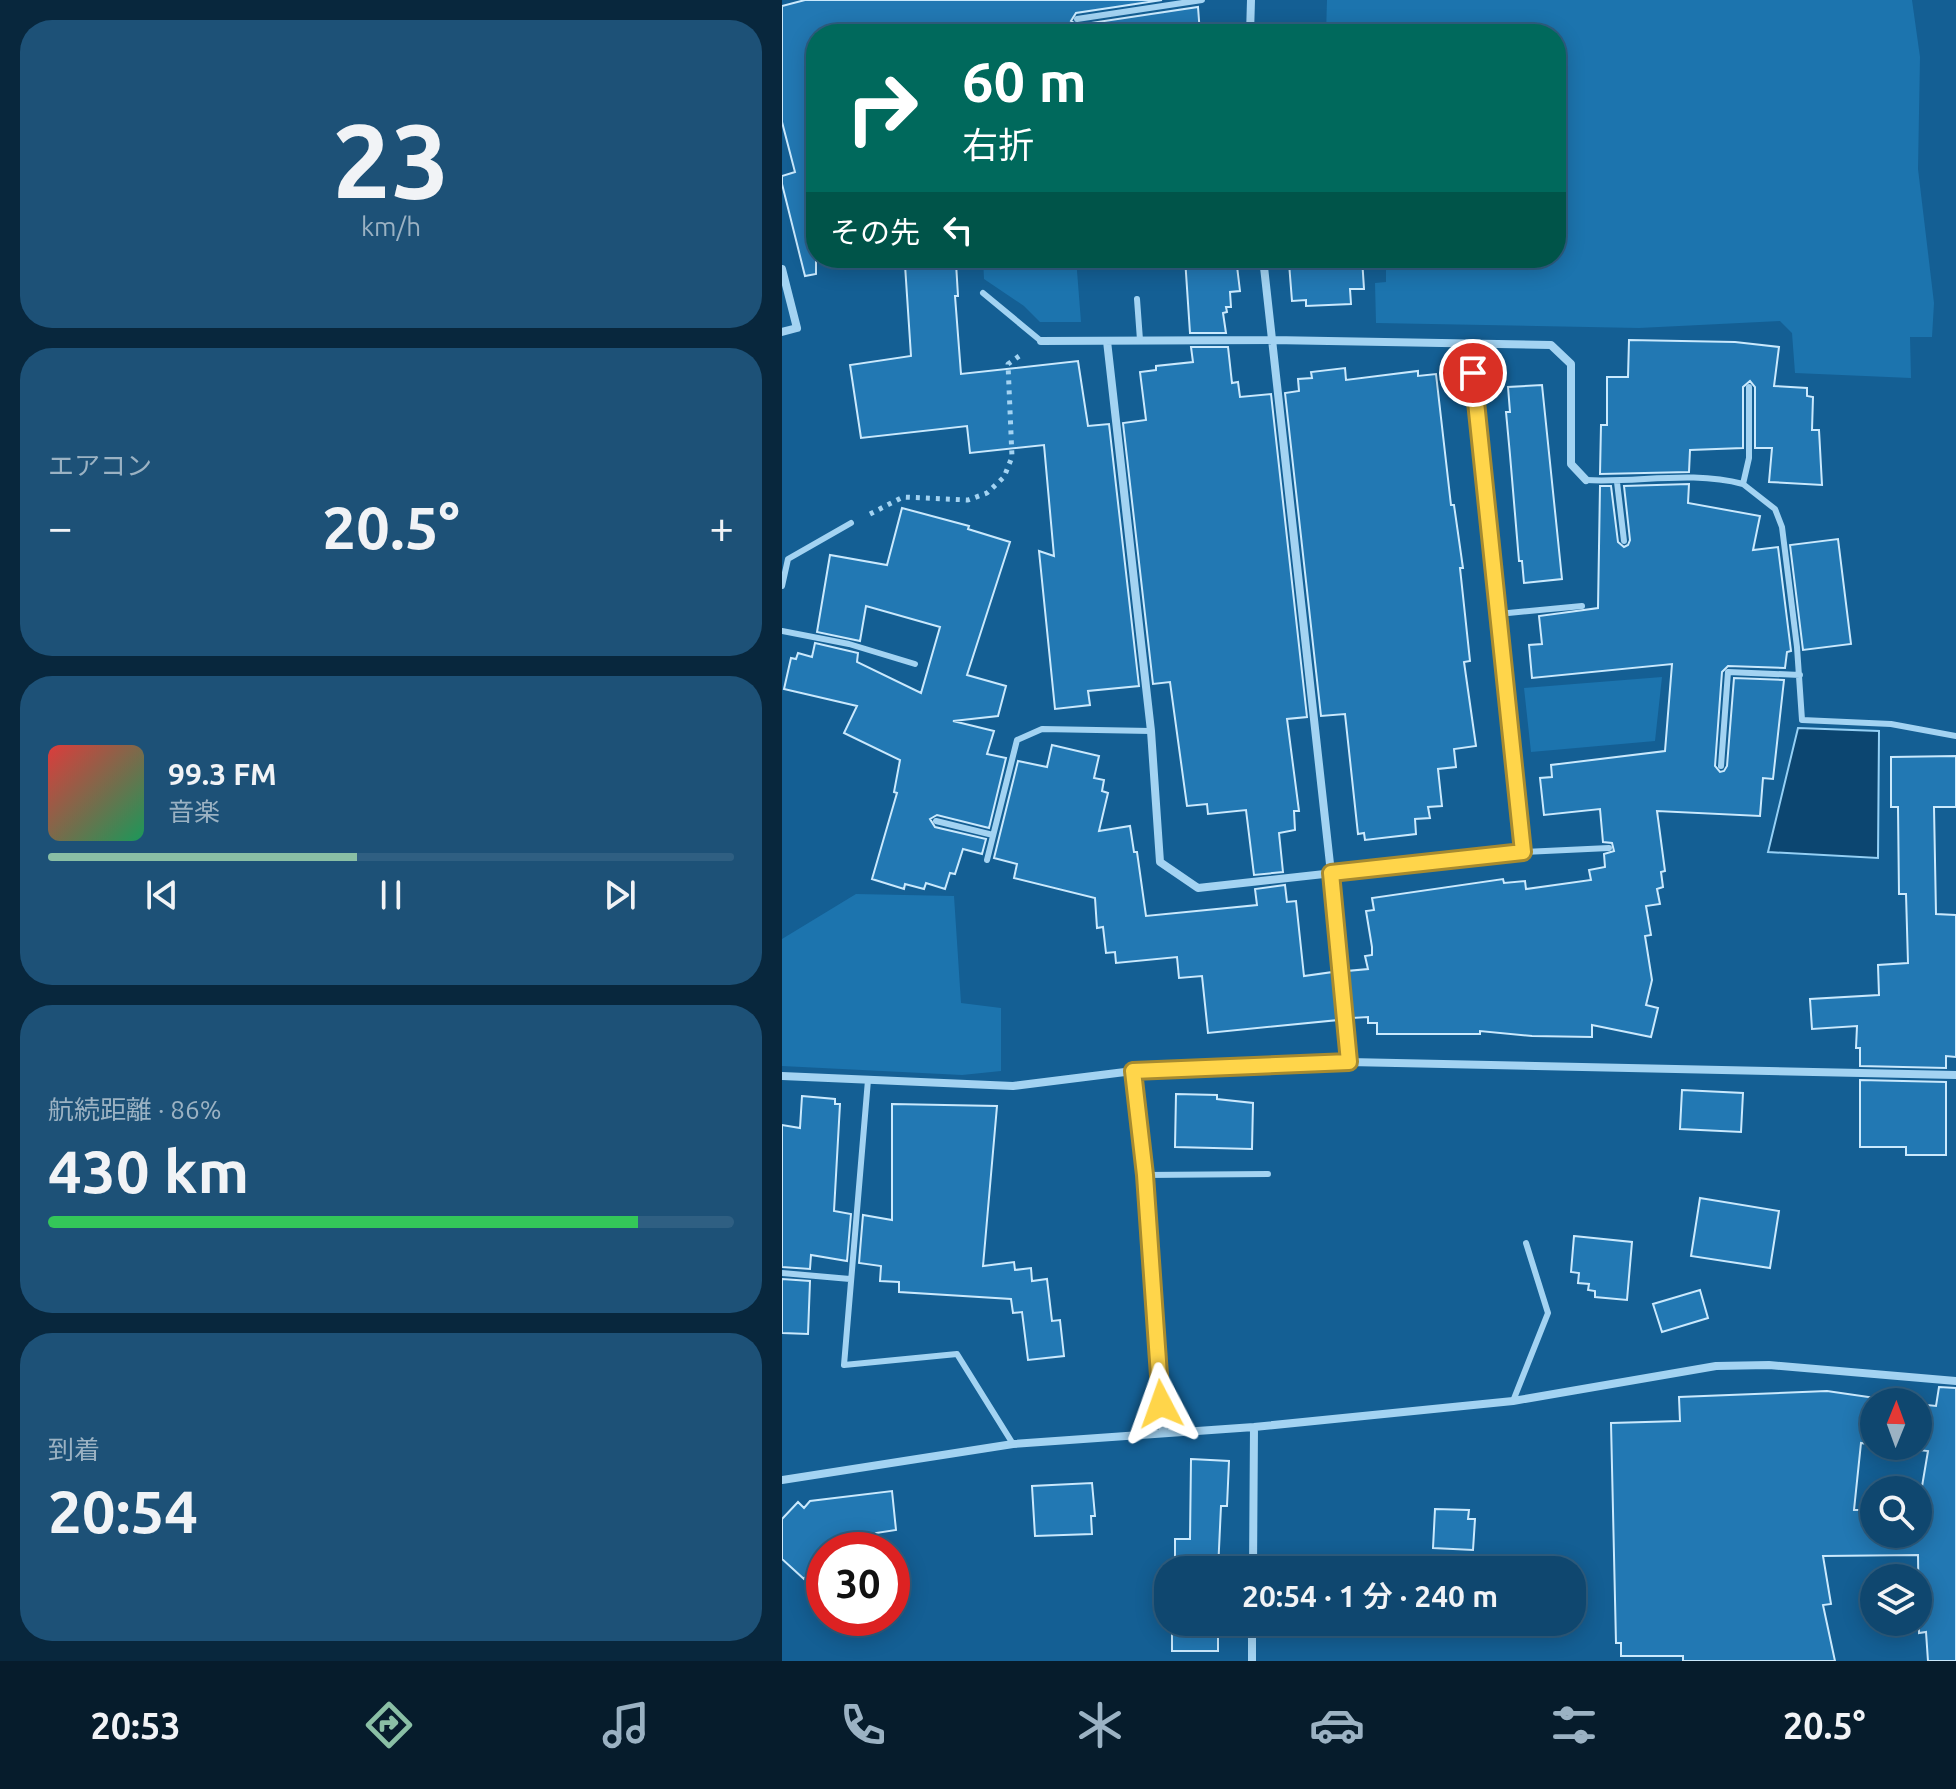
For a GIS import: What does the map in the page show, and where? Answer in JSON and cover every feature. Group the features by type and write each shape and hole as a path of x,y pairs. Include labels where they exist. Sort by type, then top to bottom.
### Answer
{"street":[{"path":"1250,24 1251,0"},
{"path":"1264,268 1349,1062"},
{"path":"782,269 797,328 782,332"},
{"path":"1041,341 1272,340 1551,345 1571,364 1571,464 1586,480"},
{"path":"1107,341 1151,731 1160,862 1198,888 1523,852 1470,343"},
{"path":"782,1076 1013,1086 1133,1071 1349,1062 1956,1075"},
{"path":"1133,1071 1145,1175 1163,1432"},
{"path":"782,1480 1013,1444 1254,1427 1513,1401 1716,1366 1769,1365 1956,1381"},
{"path":"1253,1556 1254,1427"},
{"path":"1252,1636 1252,1661"}],"lane":[{"path":"1077,19 1202,0"},
{"path":"983,293 1041,341"},
{"path":"1137,299 1140,340"},
{"path":"1743,484 1749,458 1749,387"},
{"path":"1586,480 1617,482 1716,476 1743,484 1775,509 1782,527 1800,675 1802,720 1891,724 1956,736"},
{"path":"1617,482 1624,541"},
{"path":"782,586 788,559 851,523"},
{"path":"1498,614 1582,606"},
{"path":"782,631 849,644 915,664"},
{"path":"1721,766 1728,672 1800,675"},
{"path":"987,860 1017,740 1042,729 1151,731"},
{"path":"936,821 993,835"},
{"path":"1523,852 1609,848"},
{"path":"868,1080 844,1365 957,1354 1013,1444"},
{"path":"1145,1175 1268,1174"},
{"path":"1513,1401 1548,1313 1526,1243"},
{"path":"782,1273 850,1279"}],"path":[{"path":"851,523 903,497 968,500 987,493 1004,477 1012,457 1008,364 1041,341"}],"shaded area":[{"path":"1327,0 1912,0 1920,57 1918,169 1934,303 1932,337 1910,337 1911,378 1795,373 1792,333 1780,321 1639,328 1376,323 1375,283 1386,282 1386,268 1566,268 1566,24 1326,24"},
{"path":"983,268 1077,268 1081,322 1040,322 1024,306 984,279"},
{"path":"1662,677 1655,741 1531,752 1524,688"},
{"path":"1798,728 1879,731 1878,858 1768,852"},
{"path":"856,894 954,896 961,1003 1001,1008 1001,1071 962,1075 782,1066 782,939"}],"building":[{"path":"805,0 1162,0 1076,13 1071,21 1076,24 806,24 806,268 816,268 816,274 805,276 782,184 782,176 795,172 782,122 782,6"},
{"path":"1198,7 1199,24 1085,24"},
{"path":"905,268 956,268 958,296 955,296 961,374 1078,361 1088,426 1109,424 1139,686 1088,691 1090,705 1055,709 1039,551 1054,556 1044,445 970,453 967,426 861,438 850,365 911,356"},
{"path":"1186,268 1237,268 1240,291 1230,292 1231,307 1226,307 1227,312 1223,313 1226,333 1190,333"},
{"path":"1289,268 1363,268 1364,289 1350,289 1351,304 1306,306 1306,300 1292,301"},
{"path":"1629,340 1735,342 1779,347 1774,386 1807,388 1807,396 1813,397 1812,430 1819,430 1822,485 1769,482 1772,448 1755,448 1755,387 1750,381 1743,387 1743,448 1690,450 1689,472 1600,474 1601,425 1607,425 1607,377 1628,377"},
{"path":"1191,347 1228,347 1232,383 1238,382 1240,397 1271,394 1307,717 1287,719 1299,811 1294,811 1295,830 1279,833 1283,872 1254,875 1246,810 1208,814 1207,804 1187,806 1170,682 1153,684 1123,423 1146,420 1140,372 1156,370 1156,366 1193,362"},
{"path":"1345,368 1346,380 1418,371 1418,376 1436,374 1451,505 1454,505 1463,568 1460,568 1470,661 1464,662 1476,746 1454,749 1456,767 1438,769 1442,806 1428,807 1430,818 1415,819 1416,834 1365,840 1364,833 1358,834 1345,714 1321,716 1285,393 1299,391 1298,379 1312,378 1311,372"},
{"path":"1542,385 1562,579 1524,583 1522,561 1519,561 1506,412 1510,412 1508,387"},
{"path":"1689,484 1688,503 1760,516 1753,550 1778,547 1791,651 1787,652 1785,668 1728,666 1722,672 1715,766 1720,772 1727,766 1734,678 1784,680 1773,779 1763,778 1760,816 1657,811 1665,871 1661,872 1663,887 1657,889 1660,904 1646,906 1651,935 1645,936 1652,980 1646,1005 1658,1008 1651,1037 1592,1025 1592,1037 1480,1031 1480,1034 1377,1034 1377,1023 1368,1023 1368,1017 1352,1018 1347,971 1368,969 1365,956 1372,955 1372,947 1366,911 1374,910 1372,898 1503,879 1504,883 1525,881 1526,889 1591,880 1589,870 1605,867 1604,854 1614,851 1612,843 1603,842 1600,809 1544,815 1540,778 1552,777 1551,765 1665,751 1672,664 1532,678 1529,645 1542,644 1539,616 1598,608 1600,486 1611,486 1618,542 1624,547 1630,540 1624,486"},
{"path":"902,508 969,526 968,529 1010,542 967,675 1006,686 998,716 953,721 994,731 987,754 1006,758 989,828 937,815 930,819 935,827 986,839 982,854 963,849 955,874 950,873 945,889 926,883 924,889 905,884 904,889 872,879 897,793 894,792 900,760 844,733 857,706 784,689 791,658 796,659 798,653 812,657 815,643 858,653 857,662 921,693 940,627 866,606 860,641 817,632 830,555 887,565"},
{"path":"1838,539 1851,644 1803,650 1790,545"},
{"path":"1052,745 1099,756 1094,778 1104,780 1102,791 1108,793 1099,831 1130,826 1146,916 1257,905 1255,889 1285,885 1287,902 1296,901 1304,976 1333,972 1338,1020 1208,1033 1202,976 1179,978 1177,957 1116,963 1115,952 1106,953 1103,927 1097,928 1095,898 1014,878 1017,864 994,858 1018,761 1047,767"},
{"path":"1956,756 1956,807 1934,807 1936,914 1956,915 1956,1057 1946,1056 1946,1068 1860,1066 1860,1048 1856,1048 1857,1026 1812,1029 1810,999 1879,995 1878,965 1908,963 1906,894 1899,894 1898,807 1891,807 1891,757"},
{"path":"1860,1080 1946,1082 1946,1155 1906,1155 1906,1147 1860,1147"},
{"path":"1682,1090 1743,1093 1741,1132 1680,1129"},
{"path":"1176,1094 1217,1095 1217,1099 1253,1103 1252,1149 1175,1147"},
{"path":"802,1096 835,1099 835,1104 840,1104 834,1211 851,1214 847,1261 811,1255 810,1269 782,1267 782,1125 800,1128"},
{"path":"892,1104 997,1106 983,1266 1014,1262 1015,1270 1031,1268 1032,1281 1047,1279 1052,1321 1060,1320 1064,1356 1028,1360 1022,1312 1013,1313 1011,1299 899,1292 899,1282 880,1281 881,1266 859,1263 863,1215 892,1220"},
{"path":"1700,1198 1779,1211 1770,1268 1691,1256"},
{"path":"1574,1236 1632,1242 1627,1300 1595,1297 1595,1291 1588,1290 1589,1284 1578,1283 1579,1273 1571,1272"},
{"path":"782,1279 810,1281 808,1334 782,1333"},
{"path":"1700,1290 1708,1318 1662,1332 1653,1304"},
{"path":"1939,1387 1956,1388 1956,1661 1928,1661 1926,1636 1932,1636 1932,1564 1918,1564 1918,1555 1823,1556 1831,1604 1823,1605 1835,1661 1683,1661 1683,1656 1621,1656 1621,1643 1616,1643 1611,1423 1680,1421 1679,1397 1827,1391 1860,1396 1860,1453 1854,1510 1860,1510 1860,1548 1932,1548 1932,1476 1924,1476 1926,1460 1932,1460 1932,1406 1936,1406"},
{"path":"1191,1459 1229,1461 1227,1506 1221,1506 1219,1556 1175,1556 1175,1539 1190,1539"},
{"path":"1092,1483 1095,1516 1091,1516 1092,1534 1035,1536 1032,1486"},
{"path":"892,1491 896,1530 806,1532 804,1579 782,1559 782,1519 798,1502 804,1508 810,1501"},
{"path":"1435,1509 1469,1510 1468,1519 1475,1519 1473,1550 1433,1548"},
{"path":"1172,1636 1218,1636 1218,1651 1172,1651"}],"route":[{"path":"1161,1404 1145,1175 1133,1071 1349,1062 1331,873 1523,852 1473,373"}]}
